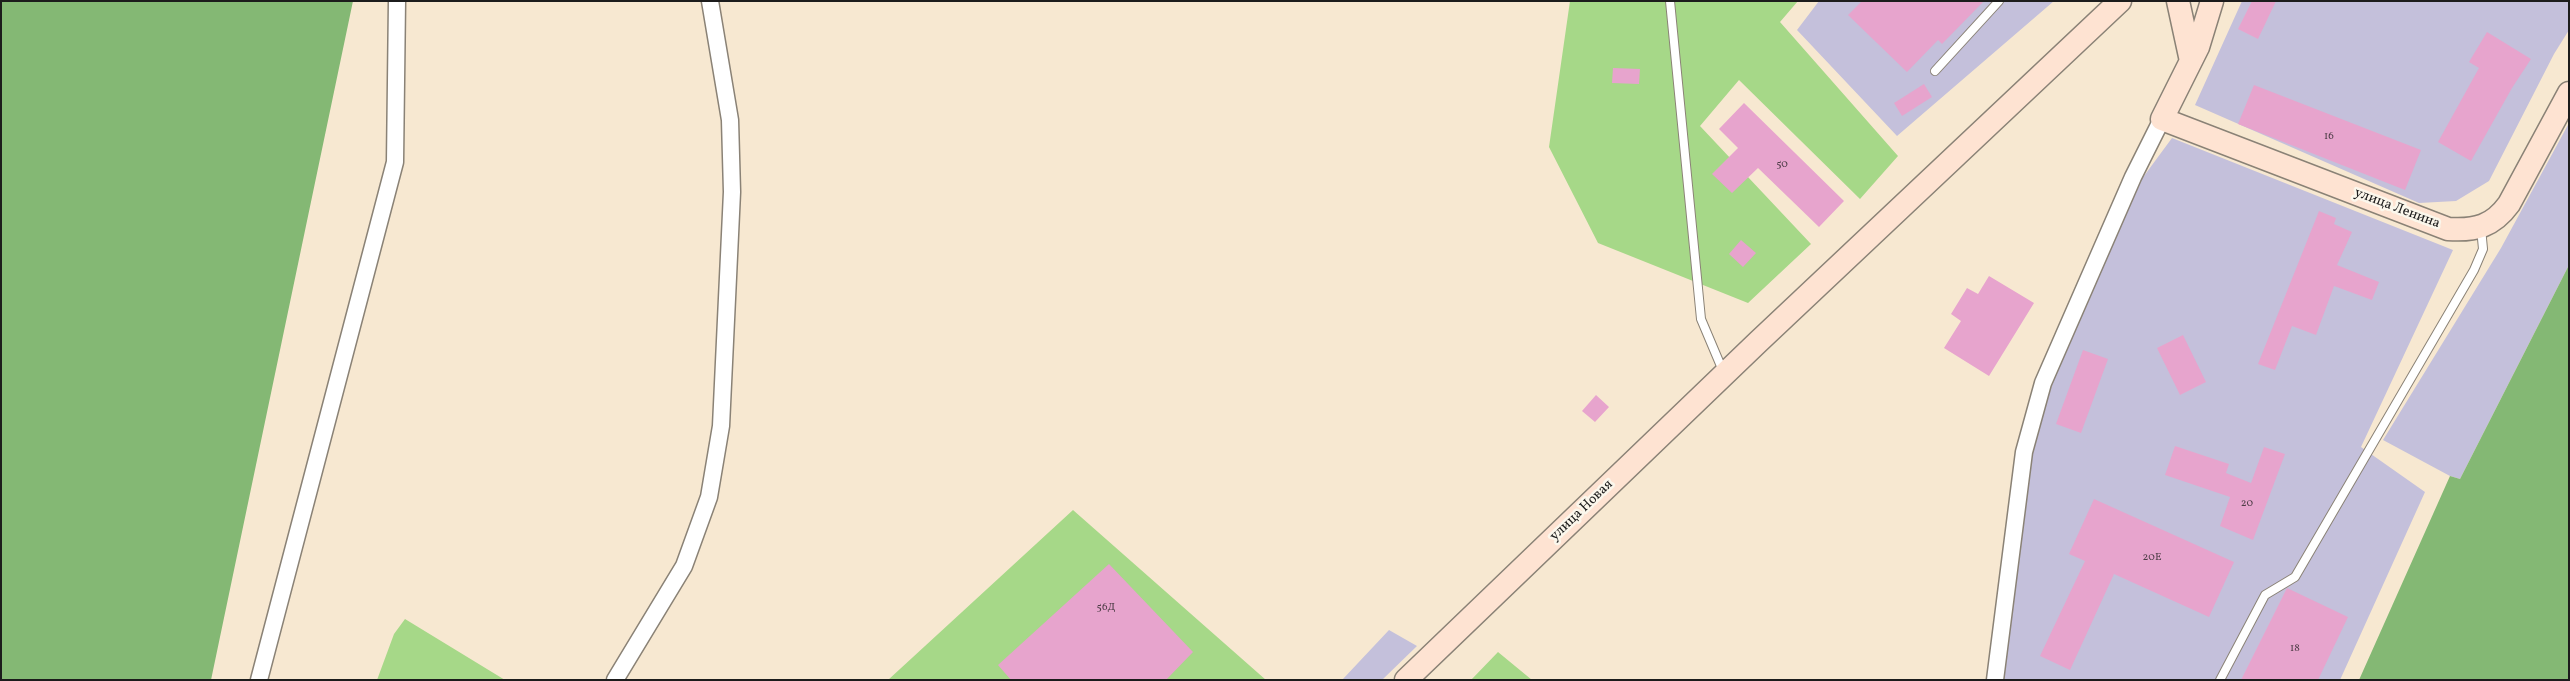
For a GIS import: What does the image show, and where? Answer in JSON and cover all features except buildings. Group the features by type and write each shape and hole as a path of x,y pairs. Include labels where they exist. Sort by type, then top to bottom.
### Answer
{"street":[{"path":"259,680 395,162 397,1"},
{"path":"615,680 684,566 709,497 721,426 732,192 730,120 710,1"},
{"name":"улица Новая","path":"1406,680 1724,374 2120,1"},
{"path":"2178,1 2191,61"},
{"path":"1995,680 2024,452 2043,383 2133,177 2191,61 2206,26 2212,1"},
{"path":"2481,228 2492,222 2510,204 2569,93"},
{"name":"улица Ленина","path":"2162,119 2448,229 2467,230 2481,228"}],"lane":[{"path":"1670,1 1701,319 1724,374"},
{"path":"1935,71 1999,1"},
{"path":"2220,680 2265,595 2295,577 2474,270 2483,249 2481,228"}],"shaded area":[{"path":"1819,1 2054,1 1897,136 1797,30"},
{"path":"2242,1 2569,1 2569,30 2554,54 2489,181 2456,201 2419,203 2195,105"},
{"path":"2569,123 2569,265 2460,479 2450,476 2383,440 2501,248"},
{"path":"2172,138 2453,250 2361,447 2425,492 2340,680 2000,680 2019,473 2072,332 2141,180"},
{"path":"1389,630 1417,646 1382,680 1342,680"}],"green space":[{"path":"1,1 353,1 211,680 1,680"},
{"path":"1570,1 1798,1 1780,22 1898,156 1860,199 1739,80 1700,126 1811,244 1748,303 1598,243 1549,147"},
{"path":"2569,265 2569,680 2359,680 2450,476 2460,479"},
{"path":"1073,510 1266,680 888,680"},
{"path":"405,619 505,680 377,680 394,634"},
{"path":"1498,652 1532,680 1471,680"}]}
